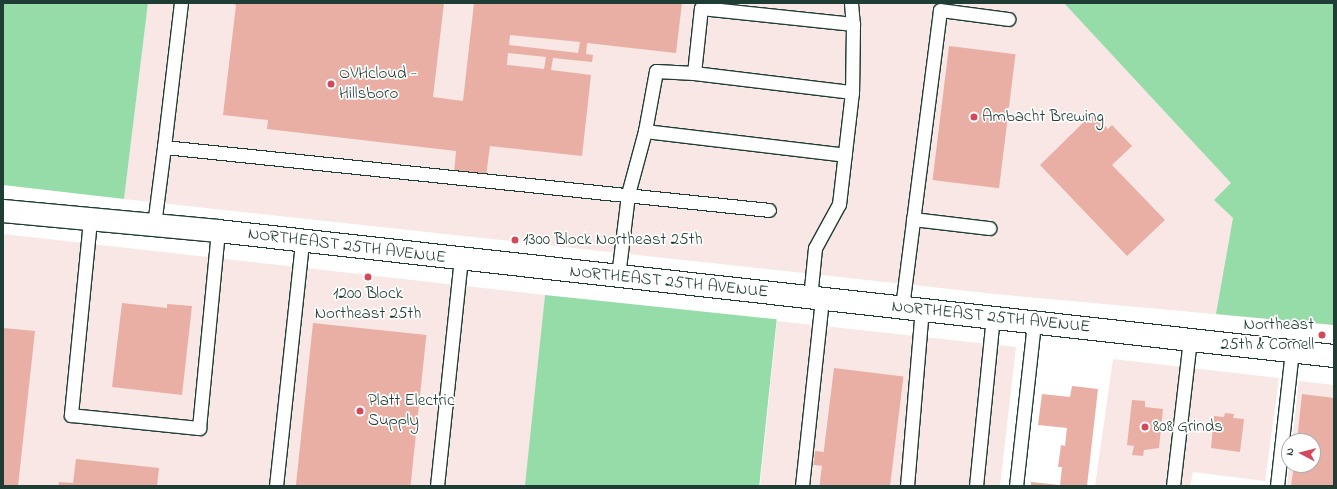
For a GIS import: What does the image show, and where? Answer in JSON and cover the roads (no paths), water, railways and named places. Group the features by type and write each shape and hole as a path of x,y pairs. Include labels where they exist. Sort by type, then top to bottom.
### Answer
{"main road":[{"name":"NORTHEAST 25TH AVENUE","path":"3,211 90,220 154,224 1334,356"}],"lane":[{"path":"154,224 181,3"},
{"path":"802,486 816,298 815,248 839,204 852,92 853,24 851,3"},
{"path":"694,73 701,8 853,24"},
{"path":"907,486 914,219 940,10 1008,19"},
{"path":"618,276 628,194 645,131 656,71 694,73 852,92"},
{"path":"645,131 845,155"},
{"path":"164,146 769,210"},
{"path":"914,219 989,228"},
{"path":"90,220 71,415 199,428 218,231"},
{"path":"276,486 302,241"},
{"path":"437,486 461,259"},
{"path":"976,486 993,317"},
{"path":"1016,486 1034,322"},
{"path":"1173,486 1190,339"},
{"path":"1277,486 1292,352"}],"place":[{"name":"OVHcloud - Hillsboro","path":"331,84"},
{"name":"Ambacht Brewing","path":"974,117"},
{"name":"1300 Block Northeast 25th","path":"515,240"},
{"name":"1200 Block Northeast 25th","path":"368,277"},
{"name":"Northeast 25th & Cornell","path":"1322,335"},
{"name":"Platt Electric Supply","path":"360,411"},
{"name":"808 Grinds","path":"1145,427"}]}
